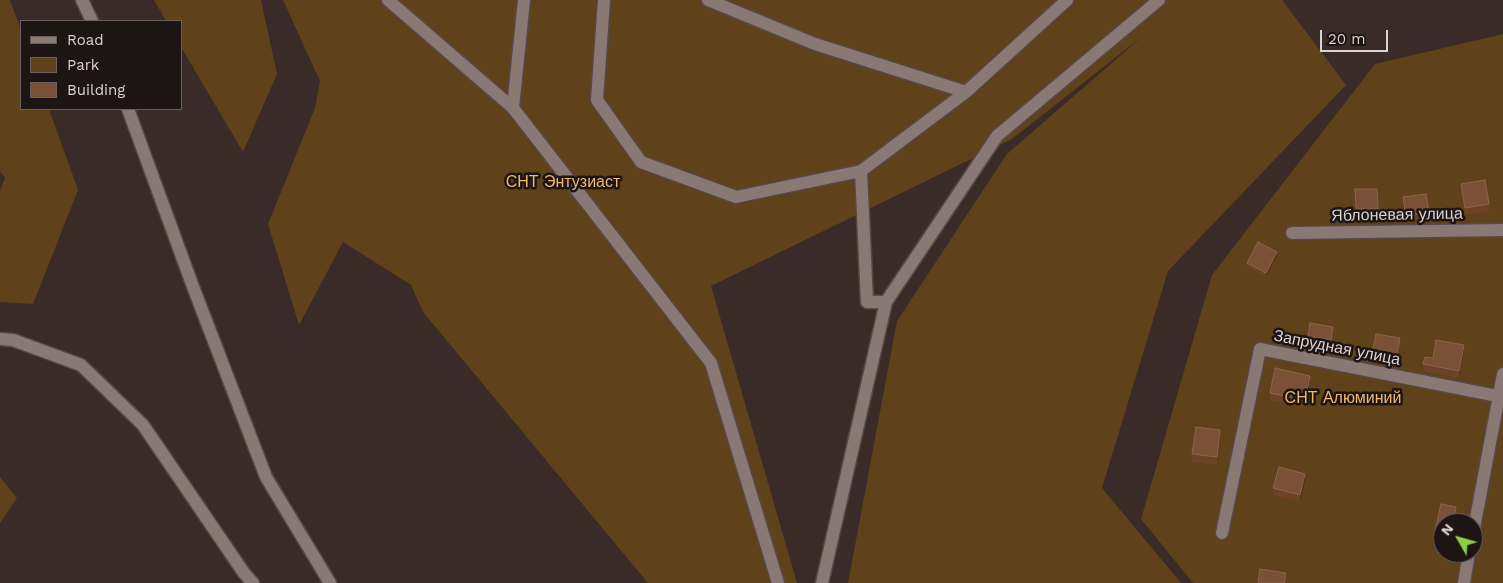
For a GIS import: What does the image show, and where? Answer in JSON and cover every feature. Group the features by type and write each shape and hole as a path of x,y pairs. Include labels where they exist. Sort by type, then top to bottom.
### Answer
{"street":[{"path":"82,0 92,20"},
{"path":"388,0 513,108 711,363 778,583"},
{"path":"513,108 524,0"},
{"path":"604,0 597,100 641,162 736,197 862,171 966,92 1067,0"},
{"path":"708,0 816,44 966,92"},
{"path":"822,583 886,302 997,136 1159,0"},
{"path":"128,110 192,284 266,477 330,583"},
{"path":"862,171 867,302 886,302"},
{"name":"Яблоневая улица","path":"1292,233 1503,230"},
{"path":"0,339 13,340 81,364 143,425 244,573 253,583"},
{"name":"Запрудная улица","path":"1222,533 1260,350 1501,396"},
{"path":"1477,513 1501,396 1503,374"},
{"path":"1464,583 1468,563"}],"green space":[{"path":"0,0 10,0 20,27 20,110 49,110 78,190 33,304 0,302 0,190 5,178 0,171"},
{"path":"154,0 261,0 277,74 243,152 182,49 182,20 165,20"},
{"name":"СНТ Энтузиаст","path":"283,0 1282,0 1346,85 1168,271 1102,488 1181,583 848,583 897,321 1007,154 1143,36 1012,139 711,286 797,583 648,583 423,312 411,285 343,242 299,325 268,224 315,108 320,81"},
{"name":"СНТ Алюминий","path":"1503,34 1503,583 1193,583 1141,519 1212,275 1375,64"},
{"path":"0,477 17,498 0,523"}],"building":[{"path":"1485,180 1489,204 1465,208 1461,184"},
{"path":"1355,189 1377,189 1378,209 1356,209"},
{"path":"1426,194 1429,213 1406,216 1403,197"},
{"path":"1258,242 1277,252 1266,273 1247,263"},
{"path":"1310,323 1333,327 1331,340 1308,336"},
{"path":"1376,334 1400,338 1396,359 1372,354"},
{"path":"1436,340 1464,345 1459,371 1423,364 1425,357 1433,358"},
{"path":"1275,368 1310,376 1305,400 1270,393"},
{"path":"1196,427 1220,430 1217,457 1192,454"},
{"path":"1279,467 1305,474 1300,495 1273,488"},
{"path":"1441,504 1456,507 1455,513 1439,513"},
{"path":"1260,569 1286,573 1284,583 1258,583"}]}
